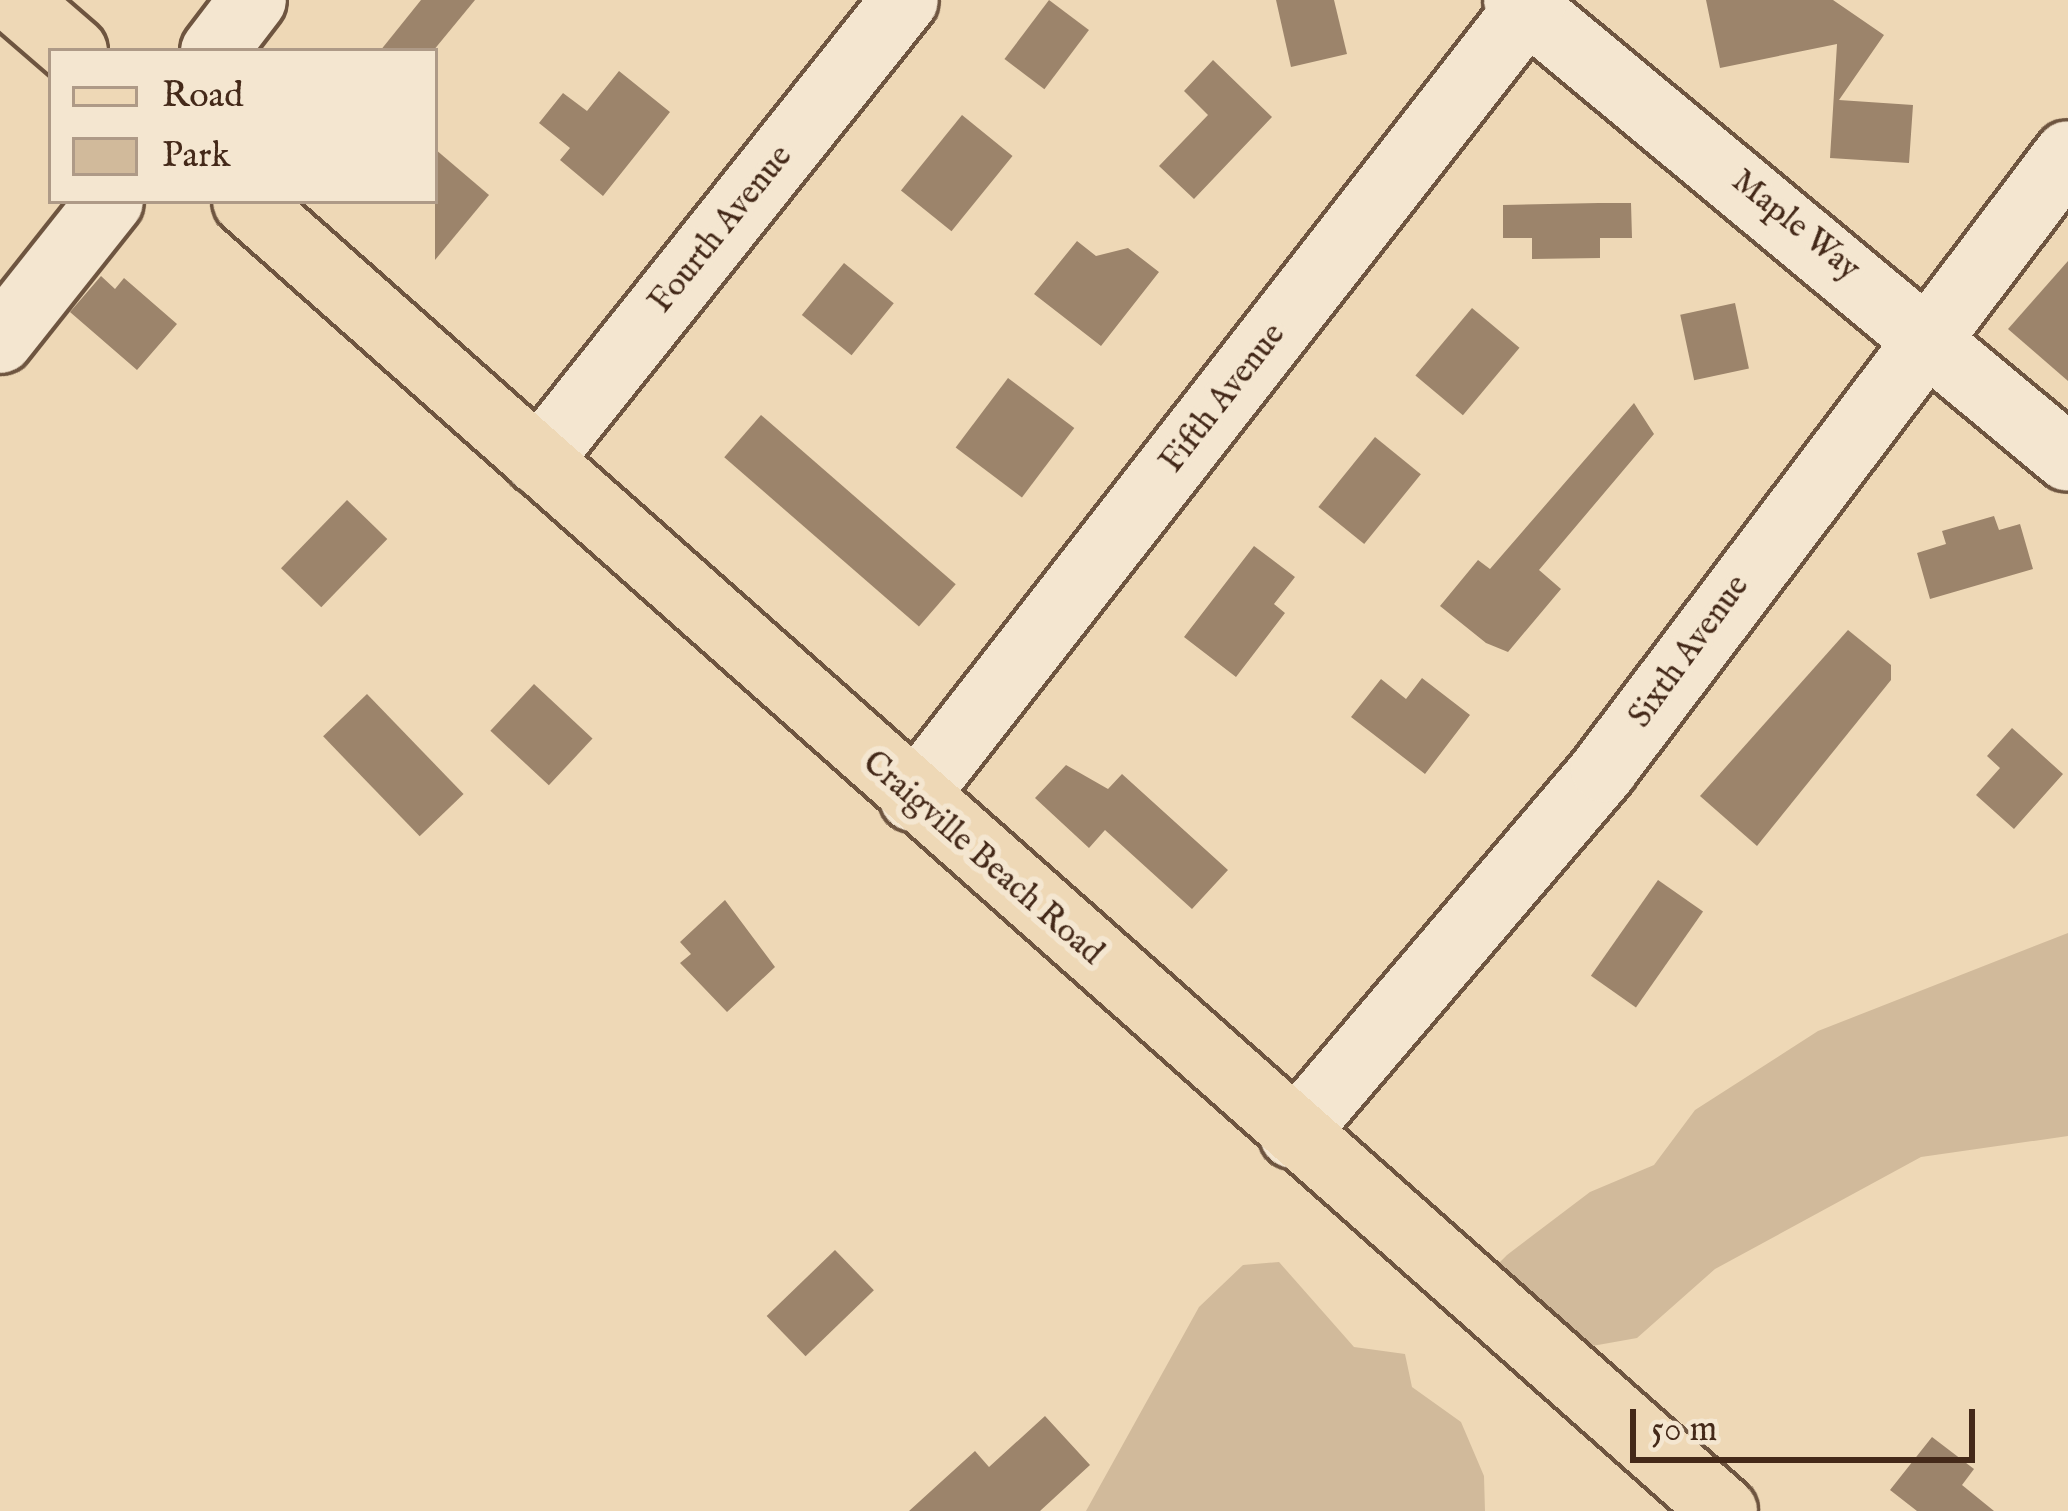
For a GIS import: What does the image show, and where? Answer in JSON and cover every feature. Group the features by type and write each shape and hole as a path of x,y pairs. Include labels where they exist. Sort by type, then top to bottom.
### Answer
{"main road":[{"path":"15,0 71,48"},
{"name":"Craigville Beach Road","path":"249,204 1293,1135 1724,1511"}],"street":[{"path":"216,48 253,0"},
{"name":"Fourth Avenue","path":"538,460 905,0"},
{"name":"Maple Way","path":"1526,3 1925,333 2068,458"},
{"name":"Fifth Avenue","path":"913,798 1526,3"},
{"name":"Sixth Avenue","path":"1293,1135 1604,769 1925,333 2068,154"},
{"path":"0,340 108,204"}],"green space":[{"path":"2068,933 2068,1136 1921,1157 1715,1269 1637,1338 1553,1353 1496,1266 1507,1255 1590,1192 1654,1165 1695,1110 1818,1031"},
{"path":"1279,1262 1354,1347 1405,1354 1412,1387 1461,1422 1484,1476 1485,1511 1086,1511 1199,1307 1243,1265"}],"building":[{"path":"421,0 475,0 435,48 382,48"},
{"path":"1049,0 1089,30 1044,89 1004,59"},
{"path":"1276,0 1334,0 1347,54 1291,67"},
{"path":"1706,0 1833,0 1884,35 1839,100 1913,105 1909,163 1830,158 1837,44 1720,68"},
{"path":"1213,60 1272,117 1194,199 1159,166 1208,115 1184,91"},
{"path":"619,71 670,112 603,196 560,160 570,148 539,123 563,93 587,111"},
{"path":"962,115 1013,156 951,231 901,190"},
{"path":"438,152 489,195 435,260 435,204"},
{"path":"1631,203 1632,238 1600,238 1600,258 1532,259 1532,238 1503,238 1503,205"},
{"path":"1077,241 1096,256 1128,248 1159,272 1101,346 1034,294"},
{"path":"2068,261 2068,381 2008,329"},
{"path":"844,263 894,303 852,355 802,315"},
{"path":"101,276 115,289 124,278 177,324 137,370 70,312"},
{"path":"1735,303 1749,369 1694,380 1680,315"},
{"path":"1472,308 1519,348 1463,415 1415,375"},
{"path":"1008,378 1074,428 1022,497 956,447"},
{"path":"1634,403 1654,434 1539,570 1561,589 1508,652 1486,643 1440,606 1478,560 1490,569"},
{"path":"761,415 956,584 919,627 724,457"},
{"path":"1375,437 1421,474 1364,544 1318,507"},
{"path":"347,500 387,539 321,607 281,568"},
{"path":"1994,516 1999,530 2020,524 2033,569 1930,599 1917,553 1946,544 1942,531"},
{"path":"1254,546 1295,577 1274,604 1285,613 1236,677 1184,637"},
{"path":"1848,630 1891,665 1891,680 1757,846 1700,796"},
{"path":"1422,678 1470,715 1425,774 1351,717 1381,679 1406,699"},
{"path":"534,684 593,739 549,785 490,731"},
{"path":"367,694 464,794 420,836 323,736"},
{"path":"2012,728 2063,774 2014,829 1976,795 2000,768 1987,756"},
{"path":"1066,765 1108,789 1122,774 1228,870 1192,909 1105,830 1089,848 1035,798"},
{"path":"1658,880 1703,912 1636,1007 1591,976"},
{"path":"725,900 775,967 727,1012 680,963 691,954 680,942"},
{"path":"835,1250 874,1290 806,1356 767,1316"},
{"path":"1045,1416 1090,1465 1040,1511 909,1511 975,1451 989,1467"},
{"path":"1932,1437 1974,1469 1962,1485 1994,1511 1917,1511 1890,1490"}]}
